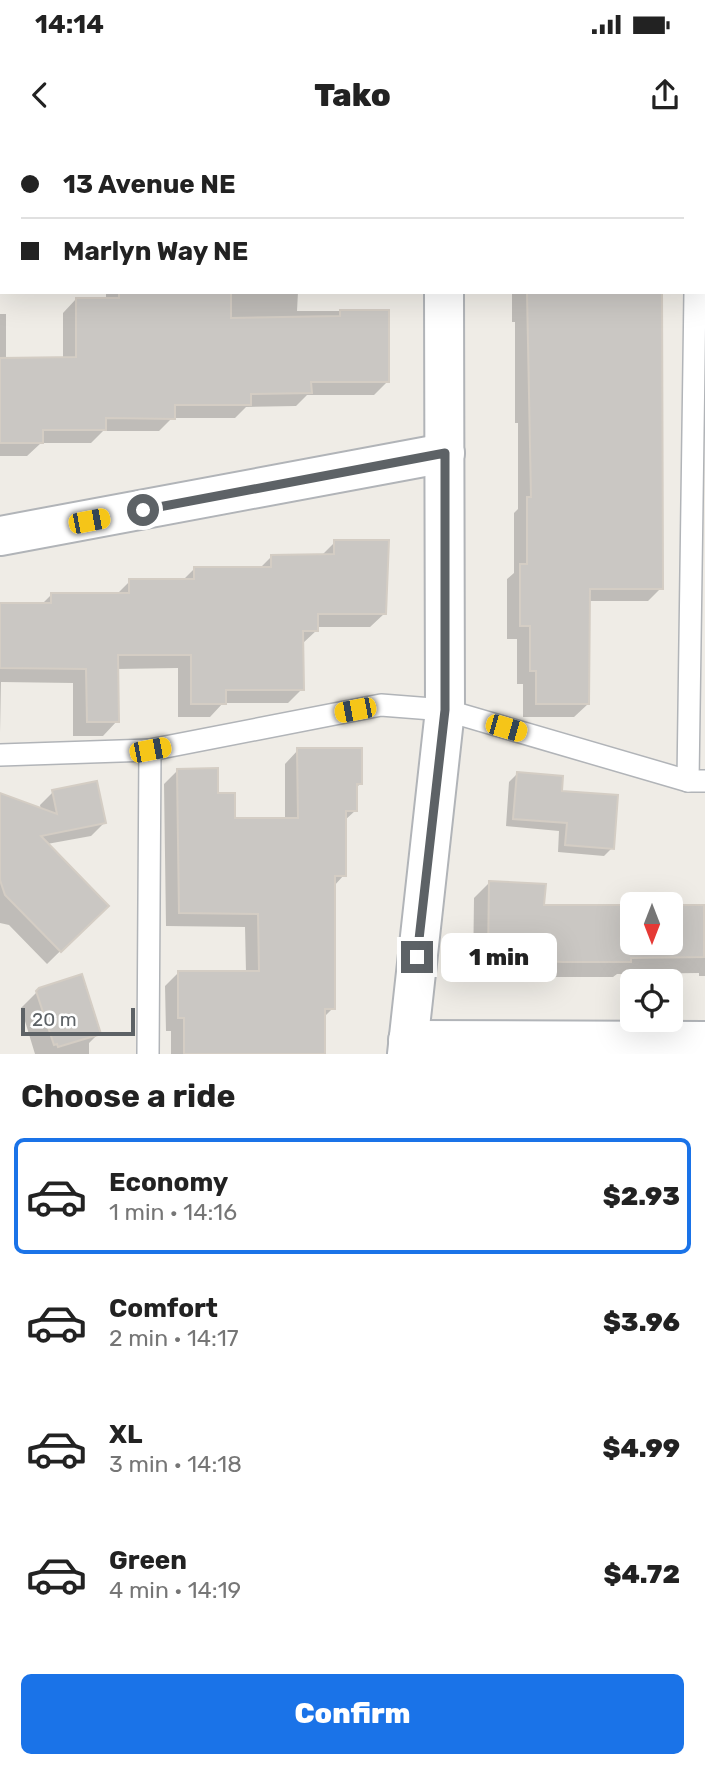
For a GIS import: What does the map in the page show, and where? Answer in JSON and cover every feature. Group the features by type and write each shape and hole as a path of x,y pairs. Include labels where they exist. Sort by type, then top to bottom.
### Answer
{"street":[{"path":"444,294 445,710 408,1047 705,1041"},
{"path":"0,536 445,453"}],"lane":[{"path":"0,755 150,750 381,705 445,710 696,781 695,294"},
{"path":"148,1054 150,750"}],"building":[{"path":"119,294 231,294 231,318 340,316 340,310 389,310 389,382 311,382 312,393 251,394 251,405 175,405 175,419 106,418 106,430 43,430 43,443 0,443 0,358 76,357 76,298 119,298"},
{"path":"527,294 662,294 663,589 590,589 589,704 536,704 536,671 530,671 530,626 520,626 520,564 527,564 527,497 531,497"},
{"path":"334,540 389,540 386,614 318,614 318,631 303,631 304,690 226,690 226,704 191,704 191,655 118,655 119,722 87,722 86,669 0,668 0,603 51,603 51,593 129,593 129,579 194,579 194,567 271,567 271,555 334,554"},
{"path":"297,748 362,748 362,784 357,784 357,811 346,811 346,876 335,876 335,1009 325,1009 325,1054 184,1054 184,1018 178,1018 178,971 259,971 258,914 179,913 177,769 218,768 218,793 235,793 235,818 298,818"},
{"path":"517,772 563,776 562,791 618,795 614,849 565,845 567,823 513,819"},
{"path":"97,781 106,823 41,836 109,906 61,952 5,895 0,880 0,793 57,814 52,790"},
{"path":"489,881 546,884 544,905 620,905 620,956 682,956 683,905 704,905 704,957 631,958 631,962 562,962 488,957"},
{"path":"82,974 101,1034 58,1047 57,1044 54,1045 36,991"}],"route":[{"path":"143,510 445,453 445,710 417,957"}]}
